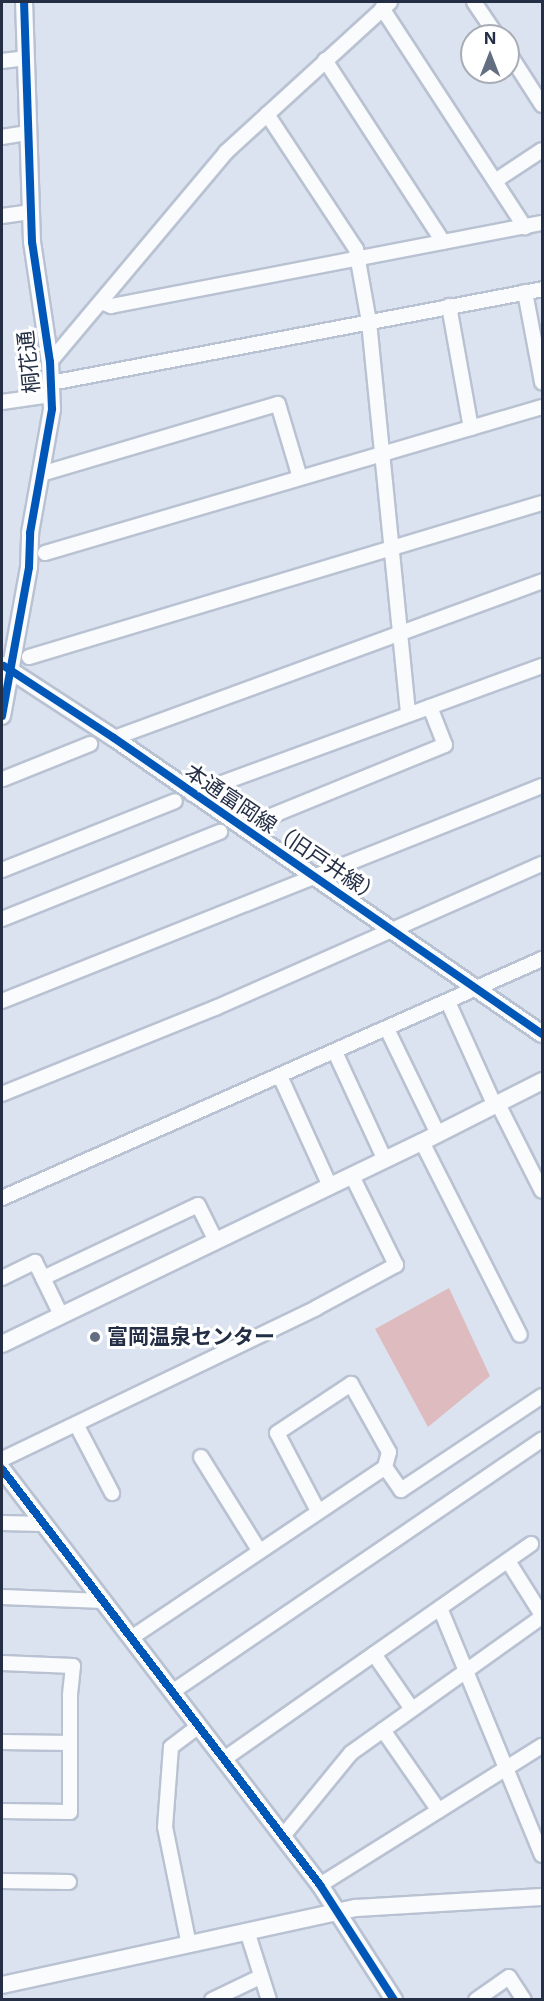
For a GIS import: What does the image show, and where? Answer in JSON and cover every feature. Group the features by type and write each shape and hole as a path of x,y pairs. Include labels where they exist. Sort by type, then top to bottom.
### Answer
{"street":[{"name":"桐花通","path":"2,716 6,667 29,567 30,533 52,409 50,362 35,269 30,212 24,2"},
{"path":"474,2 489,24"},
{"path":"50,362 216,163 386,5 525,226"},
{"path":"2,61 26,58"},
{"path":"325,60 444,242"},
{"path":"520,70 543,105"},
{"path":"267,114 356,249 369,322 408,714"},
{"path":"2,137 28,133"},
{"path":"495,181 543,150"},
{"path":"2,216 30,212"},
{"path":"100,302 111,306 543,223"},
{"path":"2,402 51,389 369,322 543,289"},
{"path":"525,292 543,382"},
{"path":"448,306 471,428"},
{"path":"41,474 278,404 300,478"},
{"path":"45,554 543,407"},
{"path":"29,657 543,503"},
{"path":"114,738 543,582"},
{"path":"192,794 543,666"},
{"name":"本通富岡線（旧戸井線）","path":"6,667 114,738 543,1034"},
{"path":"243,827 445,745 429,707"},
{"path":"3,779 90,744"},
{"path":"2,1001 543,786"},
{"path":"2,870 175,801"},
{"path":"2,920 220,832"},
{"path":"2,1094 215,1008 543,864"},
{"path":"2,1198 543,959"},
{"path":"448,1002 497,1105 542,1190"},
{"path":"387,1029 438,1134"},
{"path":"335,1052 385,1160"},
{"path":"280,1076 330,1186"},
{"path":"2,1344 385,1160 543,1081"},
{"path":"422,1142 520,1335"},
{"path":"352,1176 396,1265 316,1308 76,1424 3,1463 44,1524 320,1885 339,1912 390,1998"},
{"path":"43,1278 198,1205 216,1241"},
{"path":"2,1278 35,1262 61,1315"},
{"path":"131,1638 385,1467 389,1452 351,1384 277,1434 318,1511"},
{"path":"385,1467 401,1490 543,1396"},
{"path":"76,1424 112,1493"},
{"path":"172,1692 543,1440"},
{"path":"201,1456 259,1550"},
{"path":"2,1522 44,1524"},
{"path":"224,1759 531,1544"},
{"path":"283,1836 351,1753 543,1616 508,1561"},
{"path":"2,1597 104,1601"},
{"path":"440,1608 505,1769 537,1826 543,1855"},
{"path":"374,1654 412,1709"},
{"path":"2,1663 73,1666 70,1696 70,1812 2,1810"},
{"path":"189,1945 165,1827 171,1747 199,1726"},
{"path":"383,1730 439,1811"},
{"path":"2,1742 70,1743"},
{"path":"320,1885 543,1746"},
{"path":"2,1881 69,1882"},
{"path":"2,1985 339,1912 543,1897"},
{"path":"247,1931 269,2000"},
{"path":"212,2000 260,1977"},
{"path":"476,2000 509,1977 524,2000"}],"shaded area":[{"path":"449,1288 490,1376 428,1427 375,1329"}],"cycle path":[{"path":"2,716 29,567 30,533 52,409 50,362 32,242 24,2"},
{"path":"4,666 114,738 542,1034"},
{"path":"2,1469 320,1885 394,2000"}],"place":[{"name":"富岡温泉センター","path":"95,1337"}]}
